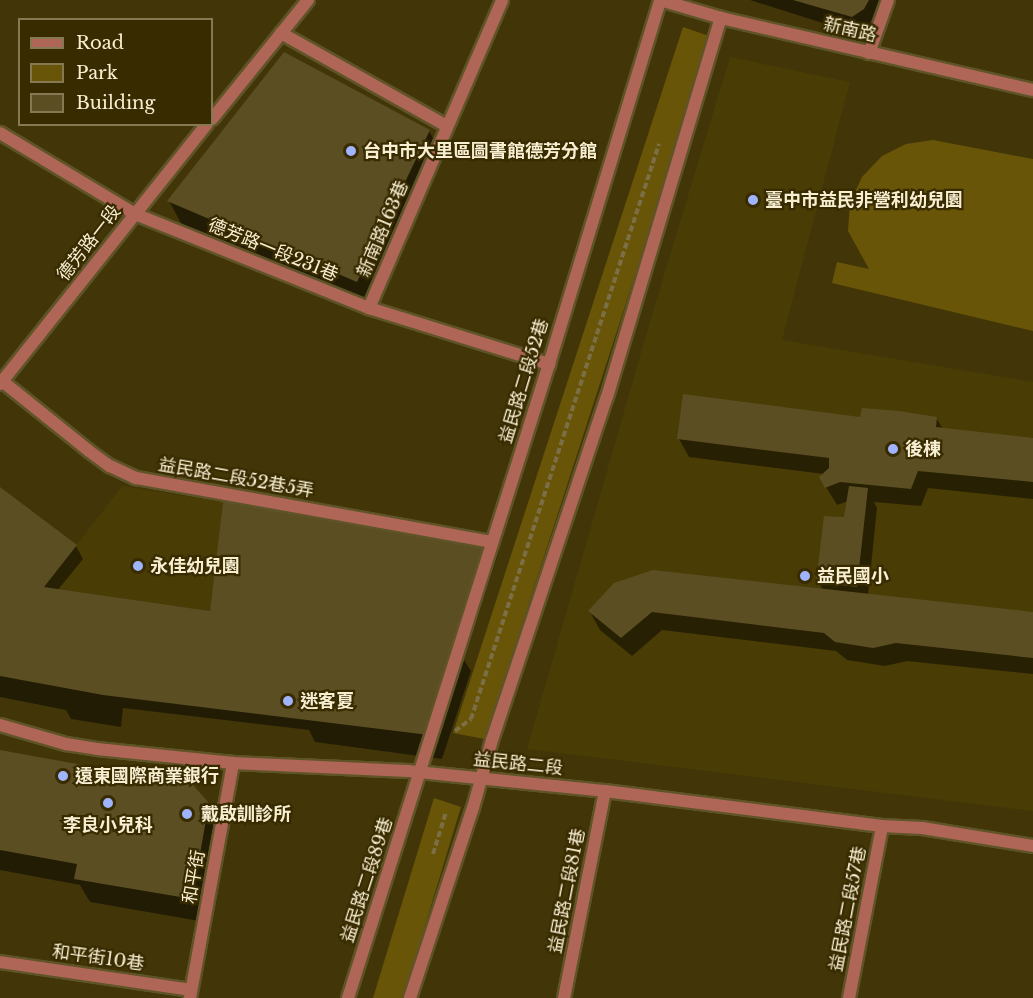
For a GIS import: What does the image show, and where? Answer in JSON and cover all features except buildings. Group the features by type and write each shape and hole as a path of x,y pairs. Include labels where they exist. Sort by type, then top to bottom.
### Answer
{"street":[{"path":"213,118 308,0"},
{"name":"新南路163巷","path":"369,308 502,0"},
{"name":"新南路","path":"660,0 721,18 1033,90"},
{"name":"益民路二段52巷","path":"419,772 549,364 660,0"},
{"path":"869,53 888,0"},
{"path":"410,998 482,779 495,729 607,397 721,18"},
{"path":"281,33 447,126"},
{"name":"德芳路一段","path":"1,383 205,126"},
{"name":"德芳路一段231巷","path":"0,133 135,214 369,308 549,364"},
{"name":"益民路二段52巷5弄","path":"1,383 110,466 136,478 492,542"},
{"name":"益民路二段","path":"0,725 66,744 98,749 233,763 419,772 605,791 882,826 922,828 1033,846"},
{"name":"和平街","path":"191,994 233,763"},
{"name":"益民路二段89巷","path":"348,998 419,772"},
{"name":"益民路二段81巷","path":"564,998 605,791"},
{"name":"益民路二段57巷","path":"849,998 882,826"},
{"name":"和平街10巷","path":"0,962 191,994"}],"path":[{"path":"453,733 471,719 660,142"}],"shaded area":[{"name":"益民國小","path":"730,57 850,82 782,340 1033,382 1033,811 527,749 651,318"},
{"name":"永佳幼兒園","path":"122,486 223,502 210,611 44,587"}],"green space":[{"path":"683,27 712,37 485,739 453,733"},
{"path":"933,140 1033,159 1033,331 832,283 837,262 869,269 848,231 850,203 862,177 882,156 906,144"},
{"path":"434,798 461,807 403,998 373,998"}],"place":[{"name":"台中市大里區圖書館德芳分館","path":"351,151"},
{"name":"臺中市益民非營利幼兒園","path":"753,200"},
{"name":"後棟","path":"893,449"},
{"name":"永佳幼兒園","path":"138,566"},
{"name":"益民國小","path":"805,576"},
{"name":"迷客夏","path":"288,701"},
{"name":"遠東國際商業銀行","path":"63,776"},
{"name":"李良小兒科","path":"108,803"},
{"name":"戴啟訓診所","path":"187,814"}]}
